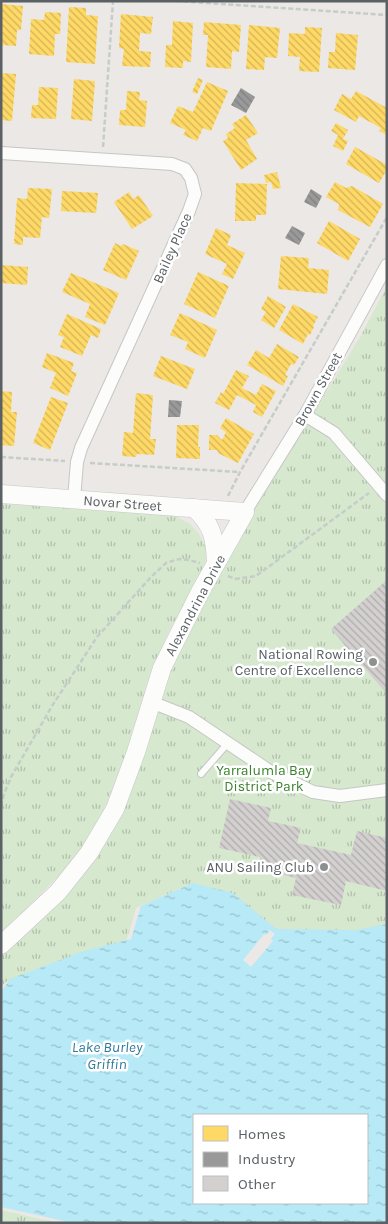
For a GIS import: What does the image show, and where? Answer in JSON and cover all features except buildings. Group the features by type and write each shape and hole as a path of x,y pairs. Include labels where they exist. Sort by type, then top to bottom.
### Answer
{"main road":[{"name":"Novar Street","path":"1,494 245,512"},
{"path":"194,508 204,516 211,530 215,544 216,564"},
{"name":"Alexandrina Drive","path":"1,946 58,892 90,853 115,809 136,752 162,668 200,592 245,512"}],"street":[{"name":"Bailey Place","path":"1,153 172,164 185,170 191,178 195,194 81,448 77,462 74,499"},
{"name":"Brown Street","path":"245,512 305,415 387,265"},
{"path":"305,415 334,433 387,495"},
{"path":"151,702 189,717 270,772 313,792 340,796 387,790"}],"lane":[{"path":"201,774 228,743"}],"path":[{"path":"102,159 113,1"},
{"path":"176,1 387,15"},
{"path":"222,510 240,472 387,217"},
{"path":"1,457 240,472"}],"green space":[{"name":"Yarralumla Bay District Park","path":"387,286 387,927 354,934 275,934 188,885 136,908 126,942 79,954 6,982 1,988 1,956 64,896 95,858 166,676 204,600 251,516 360,337"},
{"path":"1,504 173,515 190,524 199,534 206,548 206,561 168,633 146,689 132,742 102,814 76,858 1,932"},
{"path":"1,1210 58,1223 1,1223"}],"water":[{"name":"Lake Burley Griffin","path":"193,883 233,893 276,929 357,930 387,924 387,1223 73,1223 1,1207 1,992 10,979 84,951 131,939 141,906"}],"pier":[{"path":"270,930 275,934 271,939 273,941 251,967 243,960 264,934 266,935"}],"place":[{"name":"National Rowing Centre of Excellence","path":"373,662"},
{"name":"ANU Sailing Club","path":"324,867"}]}
